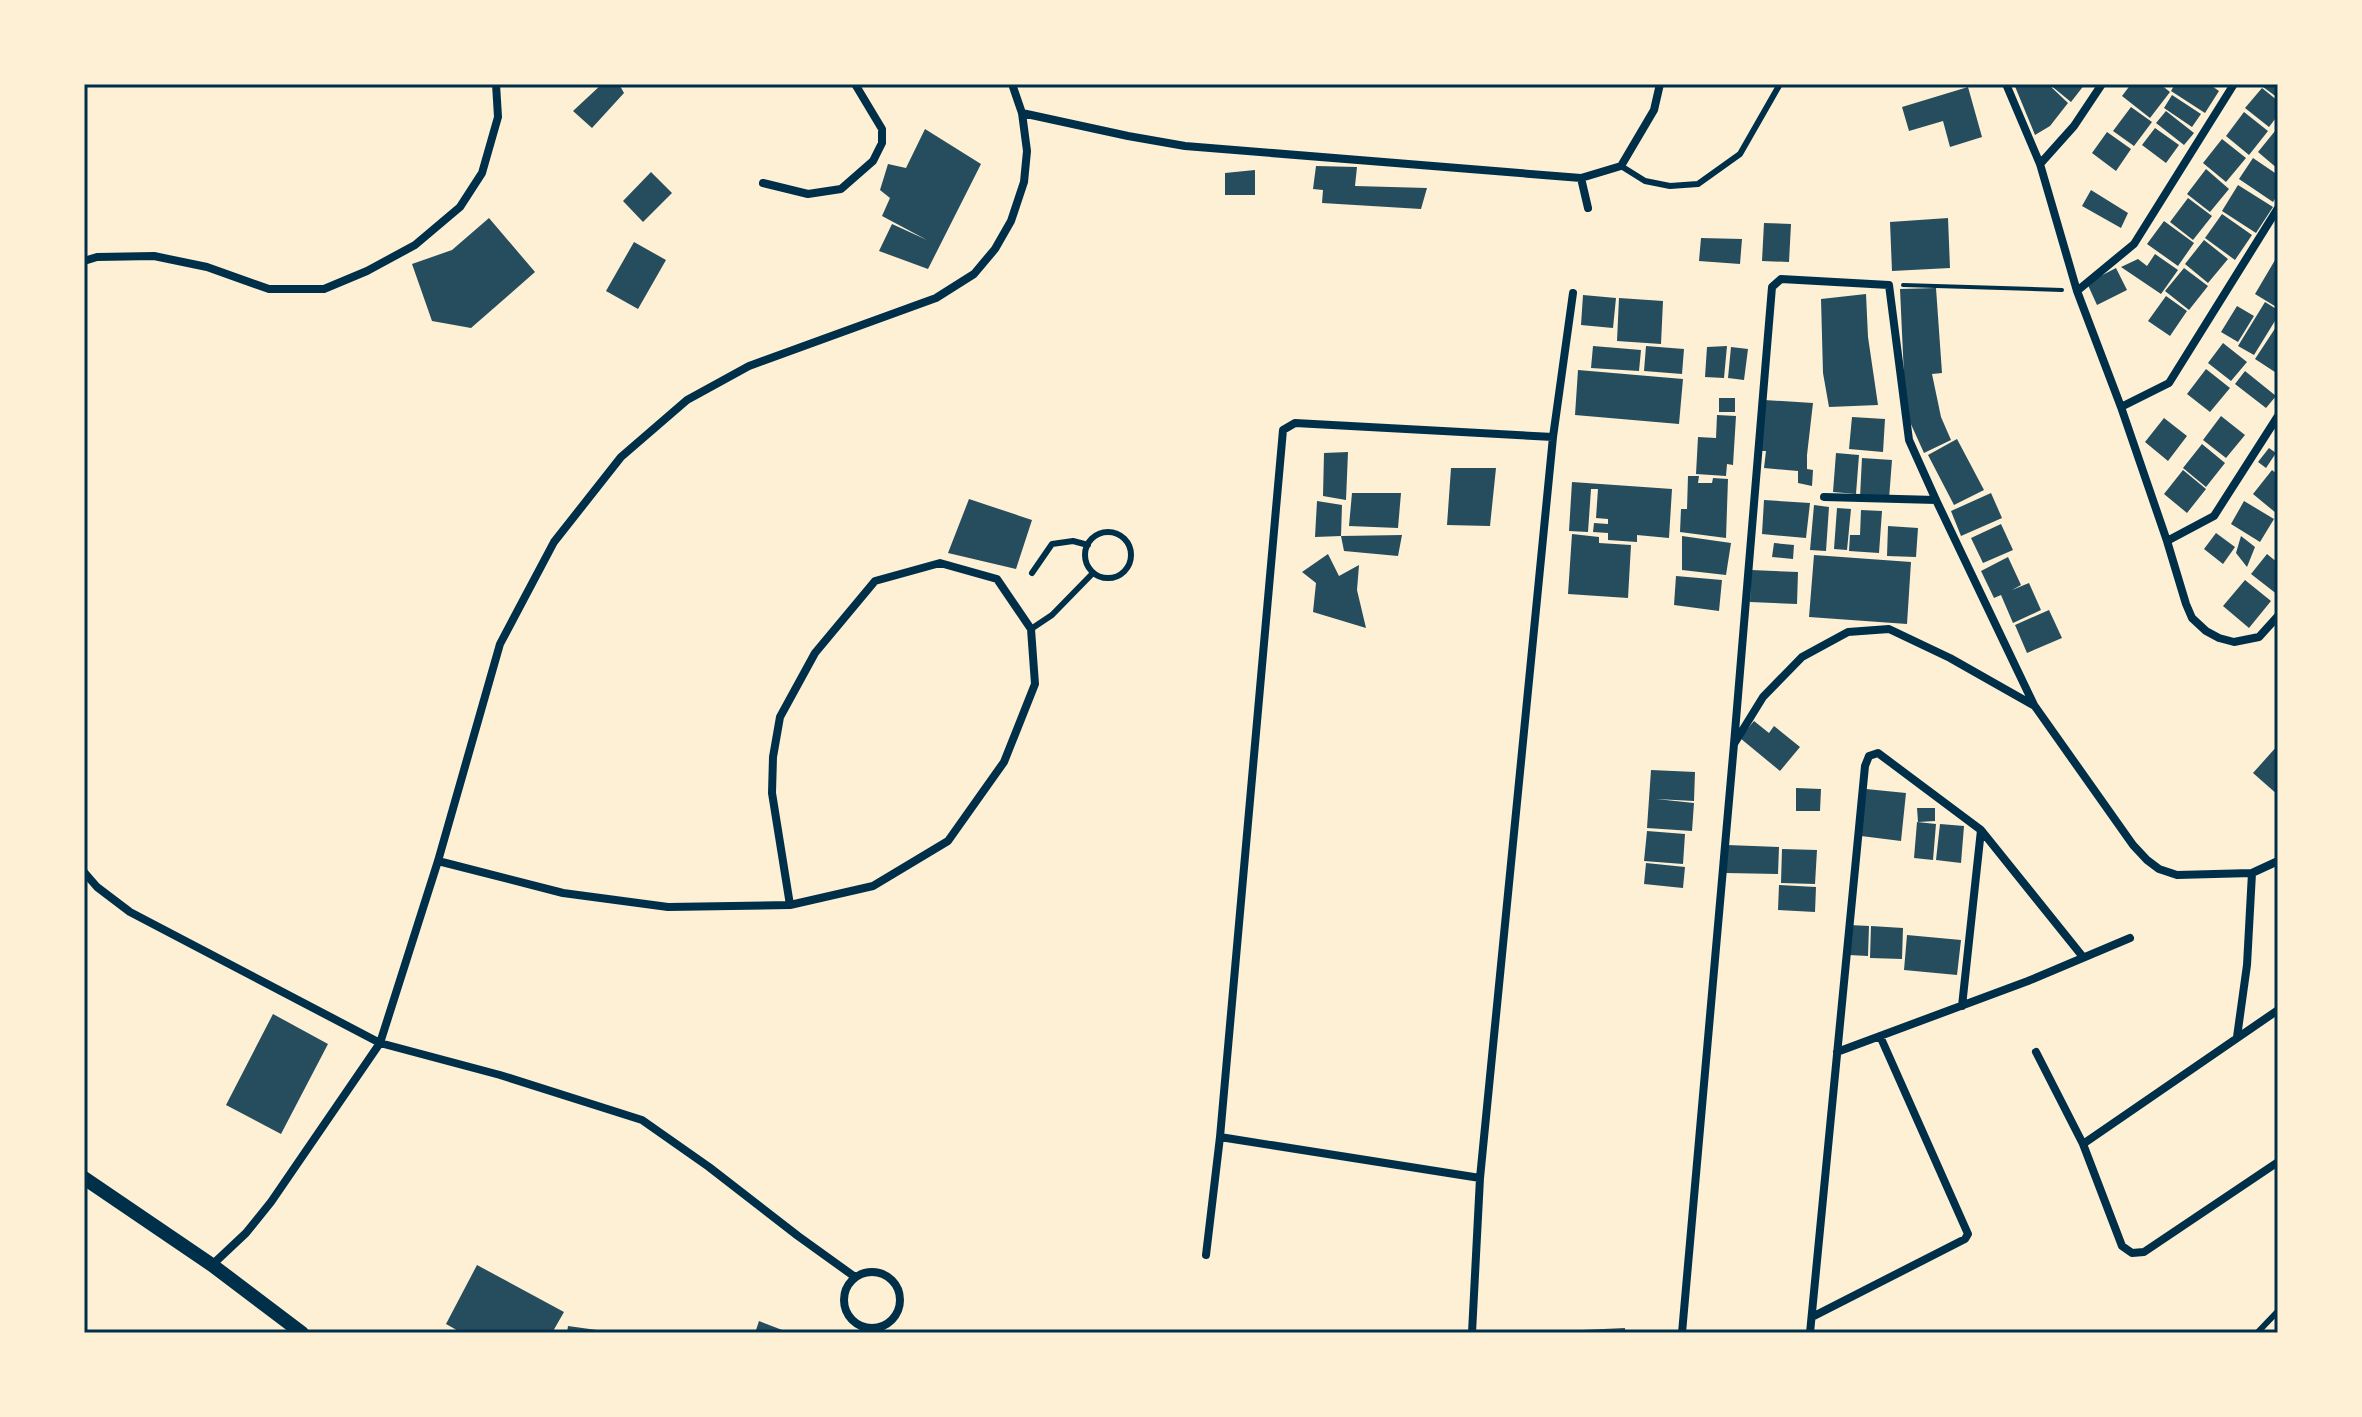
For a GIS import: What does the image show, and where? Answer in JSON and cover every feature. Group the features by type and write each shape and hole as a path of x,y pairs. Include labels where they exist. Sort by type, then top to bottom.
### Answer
{"street":[{"path":"84,261 97,257 154,256 207,267 269,289 324,289 367,271 415,245 460,207 482,173 498,117 496,84"},
{"path":"763,183 808,194 841,189 873,161 882,143 882,129 855,84"},
{"path":"212,1265 246,1233 271,1202 380,1043 438,861 500,644 554,542 621,457 687,400 749,366 936,298 974,274 995,249 1011,221 1024,182 1027,151 1022,113 1012,84"},
{"path":"1022,113 1185,146 1581,178 1621,166 1654,110 1660,84"},
{"path":"2006,84 2040,164 2077,291 2121,407 2192,618 2206,631 2234,642 2259,637 2278,616"},
{"path":"2040,164 2074,126 2102,84"},
{"path":"2077,291 2134,244 2234,84"},
{"path":"1581,178 1588,208"},
{"path":"2121,407 2169,383 2278,208"},
{"path":"1682,1333 1772,287 1781,279 1889,285 1909,440 2034,705 2133,845 2159,869 2177,875 2252,873 2278,861"},
{"path":"1472,1333 1480,1178 1553,437 1573,293"},
{"path":"2167,541 2214,516 2278,416"},
{"path":"1206,1255 1220,1137 1283,430 1295,423 1553,437"},
{"path":"1824,497 1936,500"},
{"path":"438,861 563,893 668,907 790,905 873,886 948,841 1004,762 1035,684 1031,629 997,579 940,563 875,581 815,653 780,717 773,757 772,793 790,905"},
{"path":"1734,744 1763,697 1802,657 1848,632 1889,629 1950,658 2034,705"},
{"path":"1810,1333 1865,766 1869,756 1878,753 1981,830 2083,957"},
{"path":"1962,1006 1981,830"},
{"path":"84,872 97,887 130,912 380,1043 500,1075 642,1120 855,1277"},
{"path":"2237,1037 2247,965 2252,873"},
{"path":"1837,1052 2028,981 2130,938"},
{"path":"2083,1144 2278,1010"},
{"path":"1812,1317 1965,1239 1968,1234 1880,1036"},
{"path":"2036,1052 2083,1144 2122,1246 2132,1253 2144,1252 2278,1162"},
{"path":"1220,1137 1480,1178"},
{"path":"84,1178 212,1265 302,1333"},
{"path":"872,1271 894,1283 900,1299 899,1308 889,1322 881,1327 863,1327 849,1316 845,1291 855,1277 872,1271"}],"lane":[{"path":"1621,166 1645,181 1670,186 1698,184 1740,154 1780,84"},
{"path":"1112,532 1123,537 1130,546 1131,559 1126,570 1117,577 1104,578 1093,573 1086,563 1085,551 1090,540 1099,533 1112,532"},
{"path":"1032,573 1052,544 1073,541 1088,545"},
{"path":"1031,629 1052,615 1093,573"},
{"path":"2257,1333 2278,1311"}],"path":[{"path":"1889,285 2077,291"}],"building":[{"path":"602,84 619,84 624,93 592,128 573,111"},
{"path":"2014,84 2048,84 2068,103 2050,126 2035,135"},
{"path":"2049,84 2085,84 2071,102"},
{"path":"2131,84 2160,84 2170,92 2150,118 2122,96"},
{"path":"2175,84 2209,84 2219,91 2205,113 2171,91"},
{"path":"2259,84 2278,84 2278,98"},
{"path":"1968,87 1982,137 1950,147 1943,121 1909,131 1902,107"},
{"path":"2262,88 2278,101 2278,115 2269,127 2245,108"},
{"path":"2172,95 2201,114 2192,127 2164,108"},
{"path":"2131,107 2152,122 2134,146 2113,131"},
{"path":"2166,111 2194,133 2184,145 2156,123"},
{"path":"2244,112 2268,131 2249,155 2226,136"},
{"path":"2155,128 2179,145 2166,163 2142,145"},
{"path":"925,129 981,164 928,269 879,251 892,224 927,240 882,216 890,198 880,190 888,164 906,168"},
{"path":"2275,131 2278,134 2278,169 2258,152"},
{"path":"2107,132 2131,149 2116,171 2092,153"},
{"path":"2222,139 2246,158 2226,182 2203,163"},
{"path":"2253,158 2278,175 2278,194 2273,202 2239,179"},
{"path":"1316,166 1357,167 1355,186 1427,188 1421,209 1322,203 1323,190 1313,189"},
{"path":"2206,169 2229,189 2210,212 2187,194"},
{"path":"1255,170 1255,195 1225,195 1225,173"},
{"path":"651,172 672,193 643,222 623,201"},
{"path":"2238,185 2273,207 2256,233 2222,211"},
{"path":"2091,190 2128,213 2121,228 2082,206"},
{"path":"2188,198 2212,216 2193,240 2170,222"},
{"path":"2222,214 2252,235 2235,260 2205,238"},
{"path":"489,218 535,272 471,328 432,321 412,264 452,250"},
{"path":"1948,218 1950,268 1892,271 1890,222"},
{"path":"2164,221 2194,243 2178,266 2147,244"},
{"path":"1764,223 1791,224 1789,262 1762,261"},
{"path":"1701,238 1742,239 1740,264 1699,261"},
{"path":"2204,240 2228,259 2208,283 2185,264"},
{"path":"634,242 666,260 638,309 606,291"},
{"path":"2155,254 2178,270 2161,294 2121,267 2138,259 2147,266"},
{"path":"2278,255 2278,308 2255,294"},
{"path":"2116,268 2127,290 2097,305 2087,283"},
{"path":"2184,268 2208,286 2189,310 2165,291"},
{"path":"1936,288 1942,373 1932,374 1941,417 1951,440 1924,453 1910,422 1904,376 1900,289"},
{"path":"1866,294 1868,337 1878,405 1829,407 1823,373 1821,299"},
{"path":"1583,295 1616,298 1613,328 1581,325"},
{"path":"2166,296 2187,311 2170,336 2148,321"},
{"path":"1619,298 1663,301 1661,344 1617,341"},
{"path":"2265,302 2278,310 2278,316 2254,355 2238,346"},
{"path":"2237,306 2254,316 2238,342 2221,332"},
{"path":"2278,324 2278,374 2255,359"},
{"path":"2223,343 2247,362 2231,381 2208,363"},
{"path":"1593,346 1641,350 1639,371 1591,368"},
{"path":"1646,346 1684,349 1682,374 1644,371"},
{"path":"1727,346 1724,378 1705,377 1707,347"},
{"path":"1731,347 1748,349 1744,380 1728,378"},
{"path":"2206,369 2230,388 2210,412 2187,394"},
{"path":"1578,370 1683,379 1679,424 1575,415"},
{"path":"2245,371 2276,396 2266,408 2235,384"},
{"path":"1719,398 1735,398 1735,412 1719,412"},
{"path":"1764,400 1813,403 1807,455 1807,469 1813,470 1812,486 1798,483 1798,471 1764,468 1766,451 1760,451"},
{"path":"1717,415 1736,416 1733,465 1727,464 1726,476 1696,474 1698,437 1716,438"},
{"path":"2221,416 2245,435 2226,458 2203,440"},
{"path":"1852,417 1885,419 1883,452 1849,449"},
{"path":"2164,418 2187,436 2168,461 2145,442"},
{"path":"1957,439 1984,490 1954,505 1928,455"},
{"path":"2202,444 2225,463 2206,487 2183,468"},
{"path":"2269,448 2276,453 2266,468 2258,462"},
{"path":"1348,452 1346,500 1323,496 1324,453"},
{"path":"1836,453 1859,455 1856,494 1833,492"},
{"path":"1862,458 1892,460 1889,499 1860,497"},
{"path":"1451,468 1496,468 1490,526 1447,525"},
{"path":"2183,470 2206,489 2187,513 2164,494"},
{"path":"2272,470 2278,475 2276,513 2253,494"},
{"path":"1688,476 1699,476 1698,483 1712,483 1713,478 1728,479 1726,538 1680,532 1681,509 1687,509"},
{"path":"1572,482 1672,489 1669,538 1637,535 1637,542 1608,540 1608,533 1593,532 1594,523 1608,524 1608,519 1596,518 1598,489 1591,489 1588,532 1569,531"},
{"path":"1352,493 1401,493 1398,528 1349,526"},
{"path":"1991,493 2002,518 1961,536 1951,511"},
{"path":"969,499 1032,520 1016,569 948,553"},
{"path":"1764,500 1810,503 1806,538 1762,534"},
{"path":"1317,501 1342,505 1341,536 1315,537"},
{"path":"2244,501 2274,519 2260,542 2231,524"},
{"path":"1814,505 1829,507 1826,551 1810,550"},
{"path":"1837,508 1851,509 1847,550 1834,549"},
{"path":"1861,510 1882,511 1879,553 1849,551 1850,535 1860,535"},
{"path":"2001,524 2013,550 1983,563 1971,538"},
{"path":"1888,526 1918,528 1916,557 1887,556"},
{"path":"2216,533 2235,547 2223,564 2204,549"},
{"path":"1572,534 1599,537 1599,543 1631,545 1628,598 1568,594"},
{"path":"1402,535 1398,556 1344,551 1341,536"},
{"path":"1682,536 1731,543 1726,575 1682,570"},
{"path":"2241,536 2255,547 2247,567 2236,553"},
{"path":"1774,543 1794,545 1793,559 1772,557"},
{"path":"1328,554 1339,576 1359,565 1357,590 1366,628 1313,612 1316,583 1302,572"},
{"path":"2267,554 2278,563 2278,595 2251,574"},
{"path":"1814,555 1911,562 1907,624 1809,617"},
{"path":"2008,557 2021,585 2012,590 2029,583 2041,610 2013,623 2001,595 1994,598 1981,571"},
{"path":"1751,570 1798,572 1797,604 1750,602"},
{"path":"1676,576 1722,580 1719,611 1674,605"},
{"path":"2245,580 2271,601 2249,628 2223,606"},
{"path":"2049,610 2062,638 2027,653 2015,625"},
{"path":"1754,721 1769,733 1774,726 1800,747 1780,771 1740,738"},
{"path":"2278,745 2278,795 2253,773"},
{"path":"1651,770 1695,772 1694,801 1656,799 1694,803 1692,831 1647,828"},
{"path":"1796,788 1821,789 1820,811 1796,811"},
{"path":"1866,789 1906,793 1901,841 1861,836"},
{"path":"1917,808 1935,808 1935,821 1918,822"},
{"path":"1917,822 1936,824 1933,860 1914,858"},
{"path":"1940,824 1964,826 1961,863 1936,860"},
{"path":"1647,831 1685,834 1683,864 1644,861"},
{"path":"1727,845 1779,847 1778,874 1726,873"},
{"path":"1782,849 1817,850 1815,884 1781,883"},
{"path":"1646,863 1685,867 1683,888 1644,884"},
{"path":"1779,885 1816,887 1815,912 1778,910"},
{"path":"1850,925 1869,926 1868,956 1849,955"},
{"path":"1871,926 1903,928 1902,959 1870,958"},
{"path":"1907,935 1961,940 1957,975 1904,970"},
{"path":"273,1014 328,1044 281,1134 226,1105"},
{"path":"477,1265 564,1312 552,1333 462,1333 446,1324"},
{"path":"759,1321 790,1333 755,1333"},
{"path":"568,1326 604,1331 604,1333 567,1333"},
{"path":"1625,1328 1625,1333 1581,1333 1582,1330"}]}
